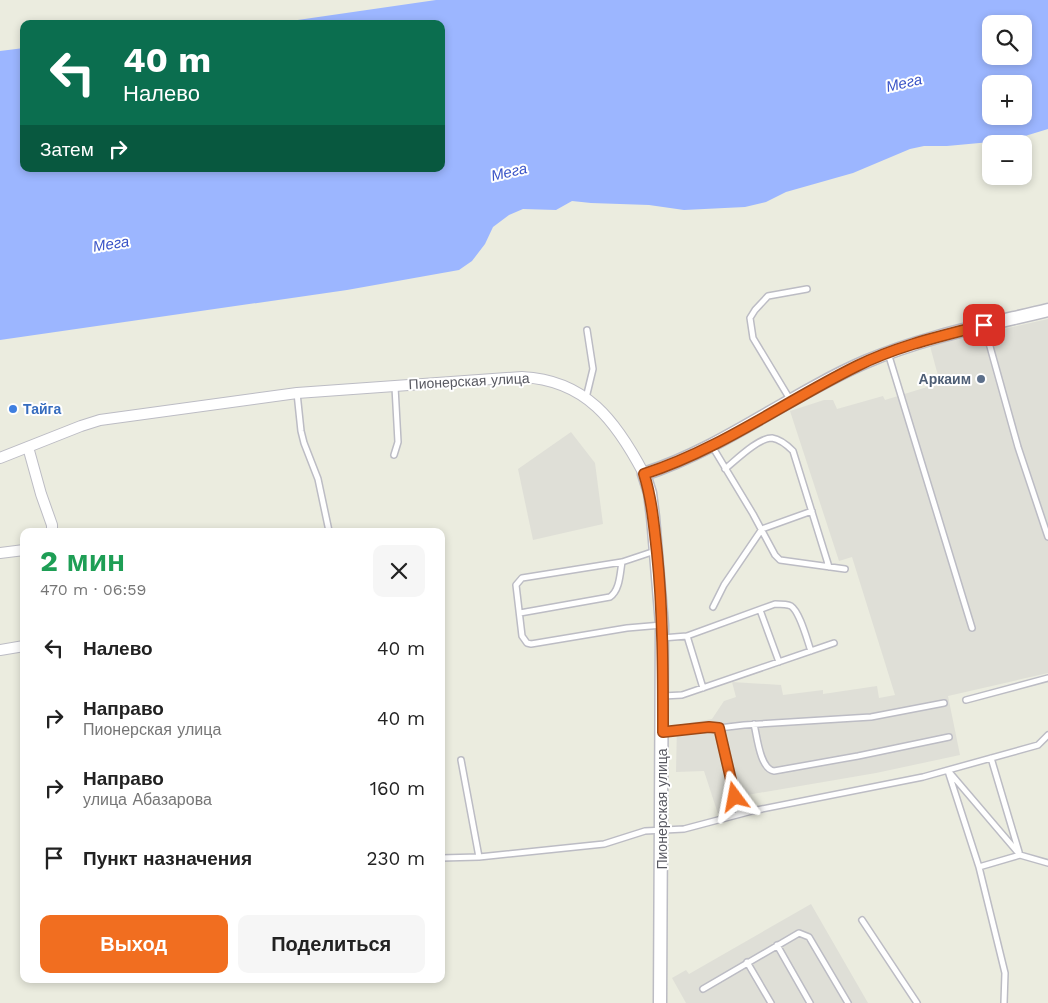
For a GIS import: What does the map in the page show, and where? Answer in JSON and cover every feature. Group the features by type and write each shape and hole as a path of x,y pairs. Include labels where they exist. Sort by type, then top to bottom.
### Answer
{"street":[{"path":"644,474 690,457 856,366 888,353 929,339 1048,310"},
{"name":"Пионерская улица","path":"0,458 100,420 297,393 504,377 539,378 566,385 586,398 608,420 636,458 650,493 657,551 662,632 663,732 660,1003"},
{"path":"28,447 52,528"},
{"path":"0,553 20,550"},
{"path":"0,650 20,647"}],"lane":[{"path":"791,401 753,338 750,318 768,296 807,289"},
{"path":"984,325 1018,447 1048,537"},
{"path":"586,398 593,370 587,330"},
{"path":"888,353 972,628"},
{"path":"394,455 398,442 395,385"},
{"path":"297,393 301,430 318,479 328,528"},
{"path":"726,469 748,450 765,440 776,439 793,451 829,567"},
{"path":"712,446 762,529 775,555 780,560 845,569"},
{"path":"712,607 724,585 762,529 812,511"},
{"path":"657,551 622,562 522,578 516,585 524,640 531,644 627,628 687,636 775,604 784,604 791,606 796,612 811,650"},
{"path":"520,613 610,597 617,588 622,562"},
{"path":"760,610 779,662"},
{"path":"687,636 703,688"},
{"path":"663,696 682,695 834,643"},
{"path":"966,700 1048,678"},
{"path":"663,732 709,727 719,728 872,717 944,703"},
{"path":"754,724 764,764 769,770 774,771 949,737"},
{"path":"719,728 739,814"},
{"path":"445,858 479,857 604,844 635,834 684,829 739,814 948,771 1038,745 1048,735"},
{"path":"991,758 1020,855"},
{"path":"462,760 479,857"},
{"path":"948,771 1020,855"},
{"path":"948,771 979,867 1005,973 1004,1003"},
{"path":"979,867 1020,855 1048,863"},
{"path":"862,920 917,1003"},
{"path":"703,989 799,933 806,934 809,937 848,1003"},
{"path":"777,945 810,1003"},
{"path":"747,962 770,1003"}],"shaded area":[{"path":"1048,319 1048,673 948,696 960,755 876,773 747,795 750,805 718,814 704,771 676,772 677,725 712,719 724,701 736,697 732,682 781,685 783,695 823,690 823,694 877,686 879,698 895,695 852,557 839,561 790,411 824,400 833,400 837,409 883,396 885,400 940,383 930,346"},
{"path":"571,432 595,463 603,524 533,540 518,469"},
{"path":"811,904 868,1003 686,1003 672,978 686,970 689,974"}],"water":[{"name":"Мега","path":"436,0 1048,0 1048,129 1028,135 982,135 982,143 924,146 910,149 853,173 786,192 766,202 745,207 684,210 649,205 572,201 556,210 523,209 509,215 493,227 485,244 472,261 459,270 347,290 0,340 0,51 20,48 20,172 445,172 445,20 298,20"}],"place":[{"name":"Аркаим","path":"981,379"},
{"name":"Тайга","path":"13,409"}],"route":[{"path":"735,797 719,728 709,727 663,732 661,593 654,517 650,493 644,474 690,457 712,446 830,379 864,362 929,339 984,325"}]}
